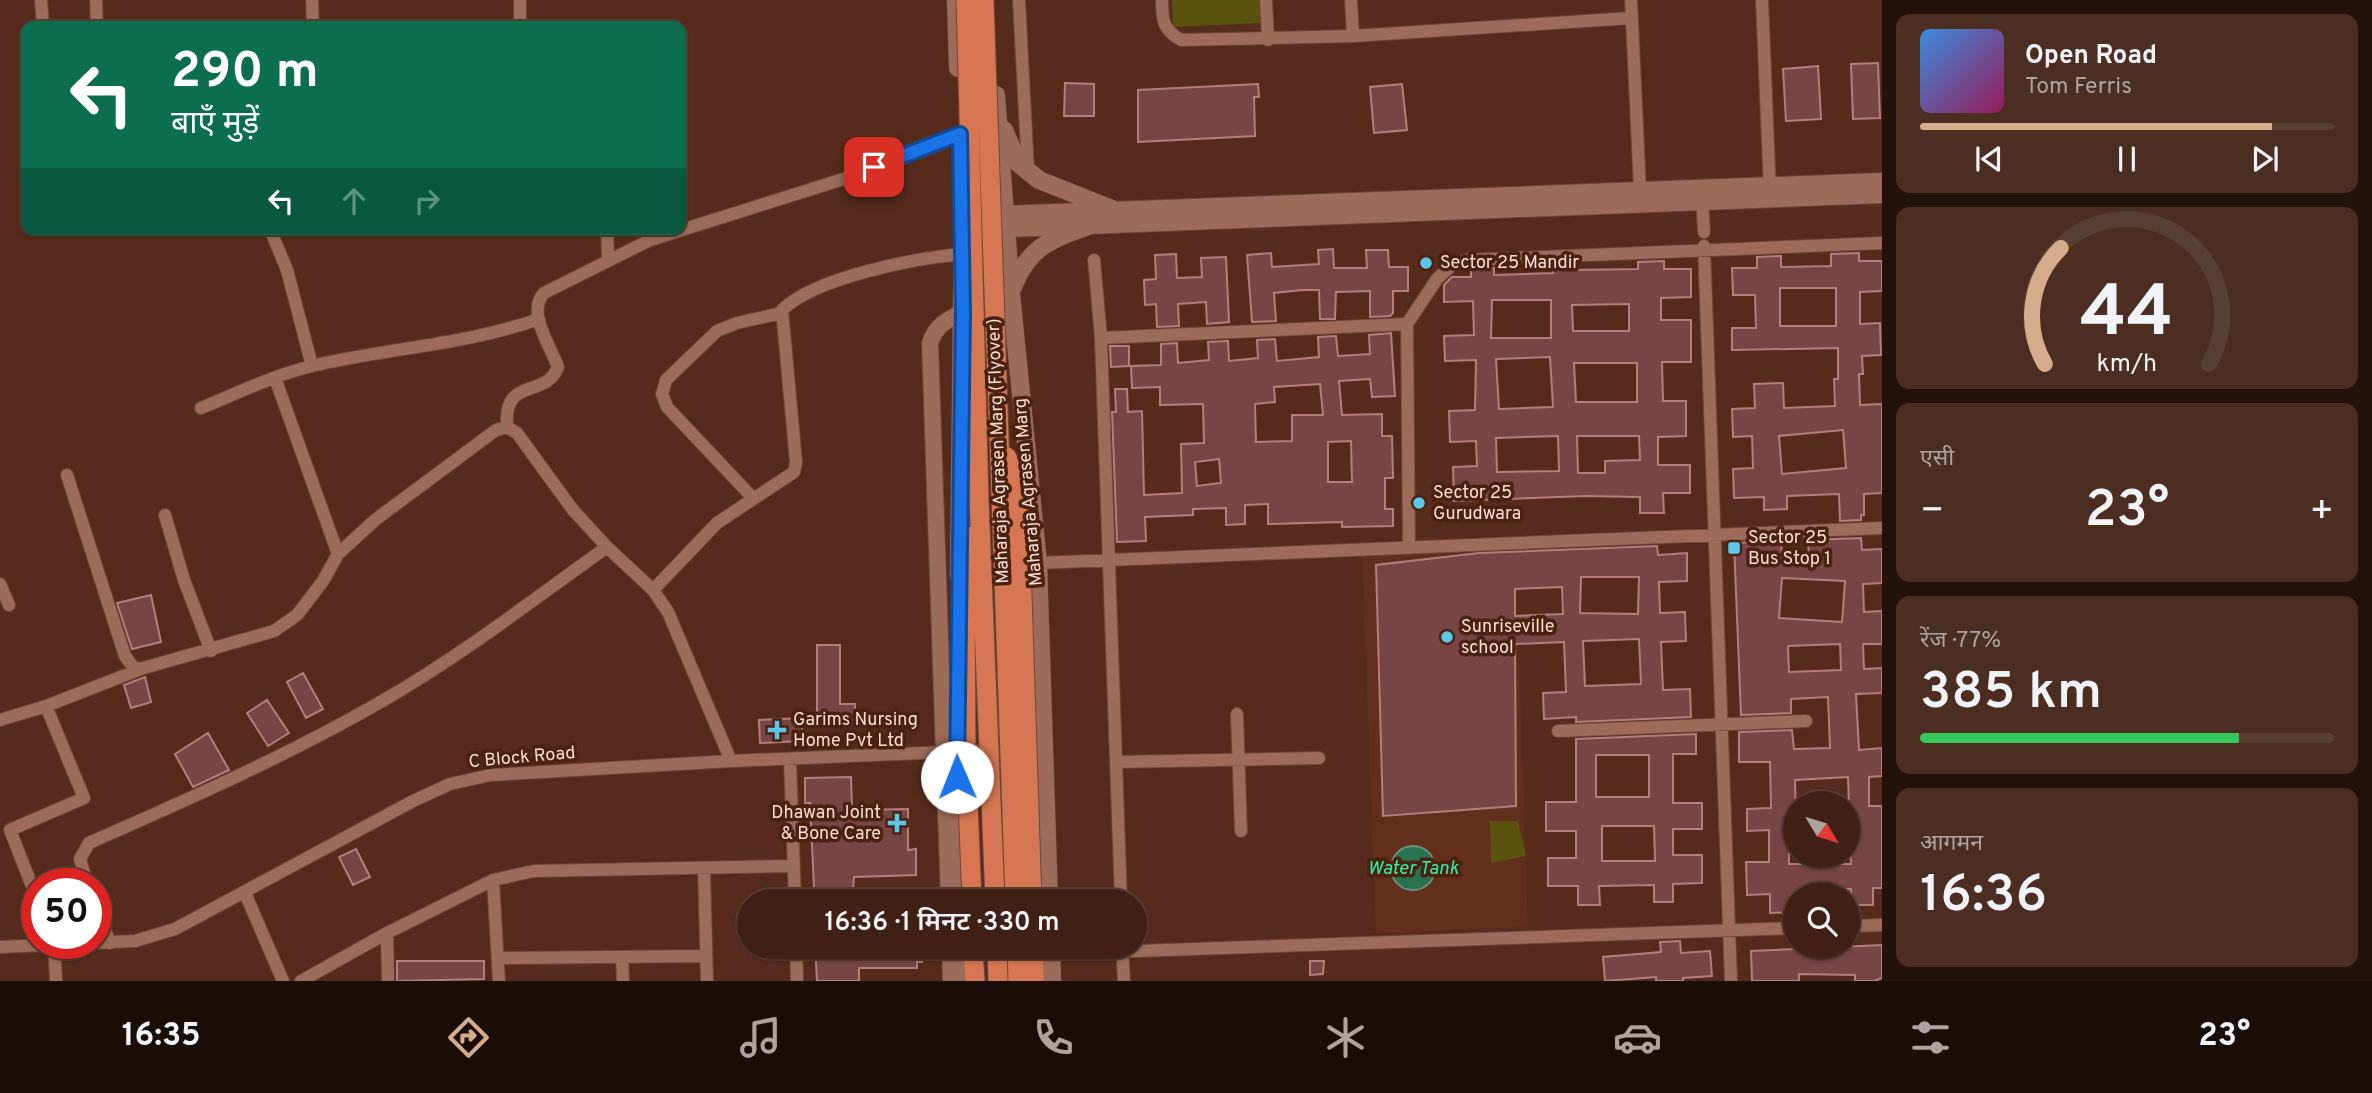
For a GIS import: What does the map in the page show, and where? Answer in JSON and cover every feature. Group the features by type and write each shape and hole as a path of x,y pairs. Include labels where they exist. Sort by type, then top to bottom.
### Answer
{"main road":[{"path":"956,0 963,312 950,752 960,889"},
{"name":"Maharaja Agrasen Marg (Flyover)","path":"966,0 979,499 995,889"},
{"name":"Maharaja Agrasen Marg (Flyover)","path":"984,0 1015,889"},
{"name":"Maharaja Agrasen Marg","path":"990,0 1011,294 1038,563 1049,889"},
{"path":"997,114 1018,163 1039,180 1112,209"},
{"path":"1011,294 1023,263 1044,245 1091,225"},
{"path":"998,422 1019,502 1032,889"},
{"path":"972,889 966,752 965,580 979,499"},
{"path":"963,959 964,981"},
{"path":"974,959 975,981"},
{"path":"998,959 999,981"},
{"path":"1017,959 1018,981"},
{"path":"1034,981 1042,959"},
{"path":"1047,959 1052,981"}],"street":[{"path":"41,0 43,21"},
{"path":"96,0 97,21"},
{"path":"312,0 313,21"},
{"path":"520,0 520,21"},
{"path":"1019,0 1028,171"},
{"path":"1162,0 1163,23 1168,33 1181,40 1353,36 1632,18"},
{"path":"1266,0 1268,40"},
{"path":"1351,0 1353,36"},
{"path":"1630,0 1640,190"},
{"path":"1762,0 1770,192"},
{"path":"686,229 852,176 960,134"},
{"path":"1007,221 1091,225 1770,192 1882,181"},
{"path":"1007,221 1112,209 1640,190 1702,195"},
{"path":"1770,192 1882,195"},
{"path":"1702,195 1731,981"},
{"path":"273,235 288,270 312,366"},
{"path":"607,235 608,258"},
{"path":"507,427 506,409 510,399 555,375 558,367 539,319 537,305 544,293 573,281 608,258 666,235"},
{"path":"1409,547 1407,324 1437,279 1451,266 1467,260 1704,243 1882,243"},
{"path":"752,497 667,407 662,394 666,380 718,331 737,323 781,313 788,305 810,292 852,278 900,263 963,254"},
{"path":"1094,260 1101,338 1121,889"},
{"path":"949,889 950,752 930,343 934,331 942,323 963,312"},
{"path":"653,590 717,523 752,497 785,481 793,472 796,462 781,313"},
{"path":"201,408 312,366 471,339 539,319"},
{"path":"1101,338 1407,324"},
{"path":"275,378 338,554"},
{"path":"0,720 46,706 141,669 274,631 297,615 323,581 338,554 430,477 496,430 507,427 517,433 565,500 607,547 653,590 668,612 731,761"},
{"path":"67,475 125,656 133,667 141,669"},
{"path":"165,515 184,580 211,651"},
{"path":"1038,563 1882,528"},
{"path":"83,868 80,859 89,843 225,782 385,700 471,645 607,547"},
{"path":"0,584 9,605"},
{"path":"25,868 10,830 84,798 46,706"},
{"path":"1237,714 1241,831"},
{"path":"1558,731 1806,721"},
{"name":"C Block Road","path":"112,943 135,941 175,929 413,801 450,784 491,775 1043,747"},
{"path":"1116,762 1319,758"},
{"path":"790,760 794,889"},
{"path":"301,981 387,933 494,880 534,871 793,866"},
{"path":"704,869 706,981"},
{"path":"494,880 499,981"},
{"path":"245,893 283,981"},
{"path":"1860,926 1882,925"},
{"path":"1147,948 1783,928"},
{"path":"387,933 388,981"},
{"name":"C Block Road","path":"0,947 21,946"},
{"path":"498,958 706,956"},
{"path":"622,957 623,981"},
{"path":"55,959 56,981"},
{"path":"796,959 797,981"},
{"path":"950,959 951,981"},
{"path":"1123,959 1124,981"}],"shaded area":[{"path":"1172,0 1261,0 1262,23 1173,27"},
{"name":"Sunriseville school","path":"1515,549 1528,927 1376,933 1362,556"},
{"path":"1490,821 1518,821 1526,856 1491,863"}],"water":[{"name":"Water Tank","path":"1413,846 1429,852 1435,868 1429,884 1413,890 1397,884 1391,868 1397,852"}],"building":[{"path":"1878,63 1880,118 1853,119 1851,64"},
{"path":"1818,66 1821,119 1786,121 1783,69"},
{"path":"1065,83 1094,84 1094,116 1064,116"},
{"path":"1258,84 1259,97 1254,97 1255,136 1138,142 1138,90"},
{"path":"1402,84 1407,130 1374,133 1370,87"},
{"path":"1333,249 1334,268 1367,268 1366,250 1388,250 1389,267 1408,267 1408,291 1393,291 1393,313 1390,316 1370,317 1370,291 1336,292 1335,319 1320,319 1319,290 1302,290 1274,293 1276,321 1252,322 1247,255 1271,253 1272,267 1319,264 1318,250"},
{"path":"1859,253 1859,261 1882,261 1882,291 1860,292 1860,324 1880,323 1881,355 1862,356 1863,374 1859,374 1860,405 1882,404 1882,493 1864,494 1864,515 1861,515 1861,520 1840,521 1839,494 1787,496 1787,509 1764,510 1764,497 1734,498 1733,469 1753,468 1752,436 1733,437 1732,409 1755,408 1754,384 1783,383 1784,408 1835,406 1834,379 1838,379 1838,348 1732,350 1732,328 1756,328 1755,295 1733,295 1732,268 1757,268 1757,257 1781,256 1781,267 1831,266 1831,254","holes":["1780,288 1836,288 1836,326 1780,326","1843,430 1846,468 1782,474 1779,436"]},
{"path":"1176,254 1177,278 1202,277 1201,258 1226,257 1229,322 1207,324 1206,302 1178,304 1179,326 1157,327 1156,304 1145,305 1144,280 1156,279 1155,255"},
{"path":"1664,261 1664,269 1691,269 1691,297 1661,298 1661,320 1691,320 1691,362 1662,362 1663,401 1686,401 1686,436 1658,437 1658,465 1690,465 1690,493 1663,493 1664,513 1640,513 1640,497 1586,496 1454,501 1453,467 1477,466 1476,441 1450,442 1449,411 1475,410 1476,360 1445,361 1444,336 1474,335 1473,301 1444,302 1444,285 1452,277 1471,277 1471,269 1494,268 1494,275 1553,273 1552,265 1570,265 1570,270 1638,269 1638,262","holes":["1492,300 1551,300 1551,338 1491,338","1629,304 1629,331 1573,331 1572,305","1550,357 1553,407 1499,409 1496,359","1574,363 1637,363 1637,402 1576,402","1558,436 1559,471 1497,472 1496,438","1577,436 1639,436 1640,460 1605,461 1605,473 1578,473"]},
{"path":"1391,333 1395,396 1372,397 1370,379 1339,381 1342,415 1382,414 1382,436 1392,436 1393,478 1385,478 1385,509 1393,509 1393,526 1342,527 1342,522 1268,524 1268,504 1245,505 1245,524 1226,525 1226,508 1193,509 1193,515 1145,517 1146,541 1117,542 1112,412 1116,412 1115,389 1127,389 1128,412 1142,411 1144,495 1182,493 1181,444 1204,443 1203,404 1160,405 1160,387 1132,388 1131,366 1161,365 1161,344 1177,343 1178,363 1209,360 1208,342 1228,341 1229,361 1258,358 1257,340 1275,339 1277,361 1319,357 1318,337 1336,336 1338,356 1370,354 1369,335","holes":["1320,384 1323,415 1292,415 1292,441 1256,442 1255,404 1275,402 1274,387","1351,441 1352,482 1328,482 1328,442","1219,459 1221,483 1197,486 1195,462"]},
{"path":"1110,346 1129,346 1129,366 1111,367"},
{"path":"1861,538 1862,550 1882,549 1882,583 1863,584 1864,612 1882,611 1882,644 1863,644 1864,669 1882,668 1882,693 1856,694 1859,750 1882,748 1882,776 1869,777 1869,806 1882,806 1882,888 1873,888 1873,905 1860,905 1860,882 1783,882 1783,912 1770,913 1770,894 1747,895 1746,862 1769,862 1769,830 1747,831 1747,809 1771,808 1770,762 1739,762 1739,732 1792,730 1794,749 1830,748 1828,697 1791,699 1791,713 1741,715 1734,543 1781,541 1782,558 1809,557 1808,540","holes":["1782,578 1845,581 1842,622 1779,618","1840,644 1841,670 1789,672 1788,646"]},
{"name":"Sunriseville school","path":"1657,546 1658,555 1687,553 1687,581 1659,582 1660,613 1685,612 1686,641 1661,642 1663,690 1690,689 1691,717 1576,722 1576,717 1544,719 1543,693 1566,692 1564,642 1515,644 1516,806 1383,816 1376,565 1479,553","holes":["1581,577 1639,577 1638,614 1580,613","1562,587 1563,614 1515,616 1515,589","1639,639 1641,684 1585,686 1583,641"]},
{"path":"151,595 161,642 132,649 117,603"},
{"path":"817,645 840,645 840,704 855,704 855,723 817,723"},
{"path":"303,673 323,709 306,718 287,682"},
{"path":"145,677 151,702 131,708 124,685"},
{"path":"267,700 289,733 268,746 247,713"},
{"path":"802,718 802,741 760,743 759,720"},
{"path":"208,733 229,770 193,787 175,754"},
{"path":"1696,734 1696,754 1673,754 1673,803 1702,803 1702,829 1673,829 1673,855 1702,855 1702,883 1673,884 1673,902 1654,902 1654,885 1599,886 1600,905 1578,905 1578,886 1548,886 1548,858 1576,858 1576,831 1546,831 1546,802 1576,802 1576,739","holes":["1596,755 1649,755 1649,797 1596,797","1602,826 1654,826 1655,861 1602,861"]},
{"path":"851,777 852,810 908,809 908,850 916,849 916,875 854,877 853,889 809,889 814,888 810,803 805,803 805,778"},
{"path":"356,849 370,877 353,885 339,857"},
{"path":"1680,941 1681,953 1710,951 1712,976 1683,978 1683,981 1656,981 1656,977 1605,981 1603,957 1661,952 1660,942"},
{"path":"1882,945 1882,978 1855,981 1855,975 1799,974 1799,981 1752,981 1751,951 1783,950 1783,959 1860,959 1860,946"},
{"path":"816,959 922,959 922,962 917,962 917,968 859,968 859,981 817,981"},
{"path":"397,961 484,961 484,979 397,981"},
{"path":"1310,961 1324,961 1323,974 1310,975"}],"place":[{"name":"Sector 25 Mandir","path":"1426,263"},
{"name":"Sector 25 Gurudwara","path":"1419,503"},
{"name":"Sector 25 Bus Stop 1","path":"1734,548"},
{"name":"Sunriseville school","path":"1447,637"},
{"name":"Garims Nursing Home Pvt Ltd","path":"777,730"},
{"name":"Dhawan Joint & Bone Care","path":"897,823"}],"route":[{"path":"874,167 960,134 963,312 957,777"}]}
